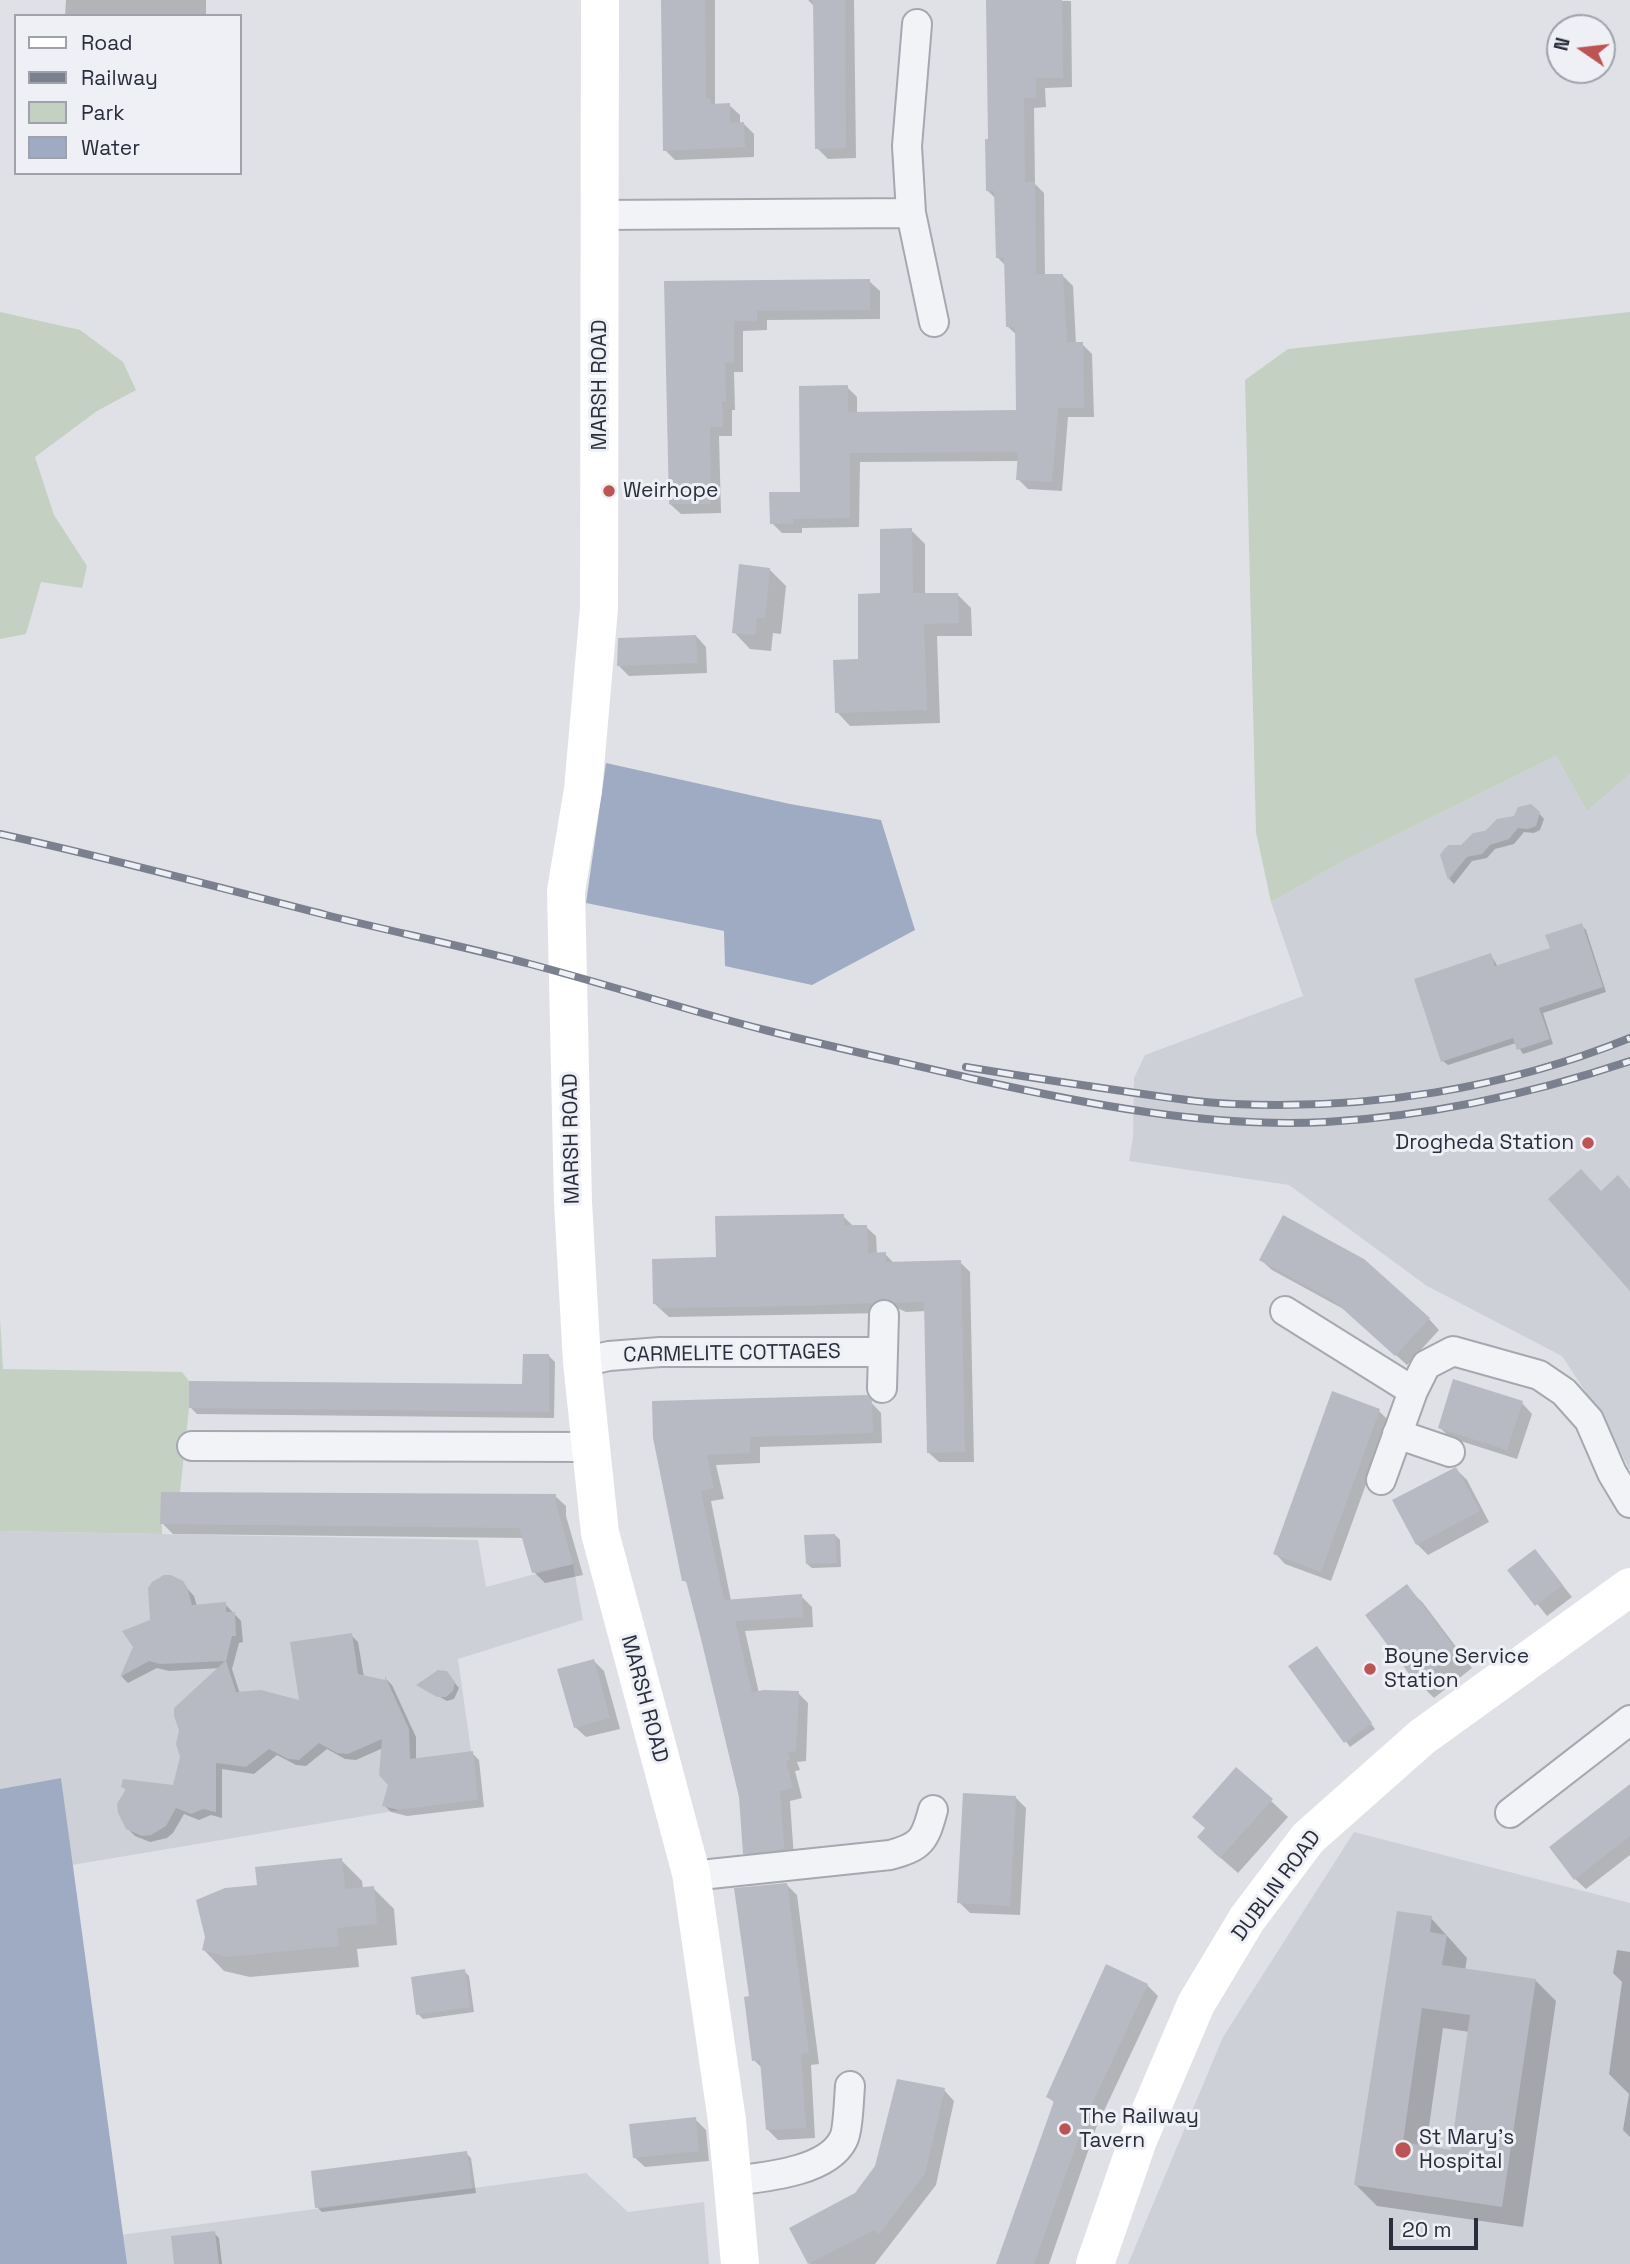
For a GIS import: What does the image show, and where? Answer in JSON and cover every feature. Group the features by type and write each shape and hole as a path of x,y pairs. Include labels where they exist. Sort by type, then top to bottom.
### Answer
{"main road":[{"name":"MARSH ROAD","path":"600,0 599,608 583,790 566,891 573,1202 582,1362 600,1533 691,1876 727,2121 740,2264"},
{"name":"DUBLIN ROAD","path":"1095,2264 1138,2140 1196,2004 1247,1919 1308,1838 1422,1737 1630,1587"}],"street":[{"path":"917,24 907,146 911,213 934,322"},
{"path":"600,215 911,213"},
{"path":"1285,1311 1413,1391"},
{"path":"882,1388 884,1315"},
{"path":"1381,1480 1413,1391 1426,1365 1453,1351 1539,1376 1564,1392 1590,1420 1612,1473 1630,1503"},
{"name":"CARMELITE COTTAGES","path":"582,1362 609,1356 660,1352 883,1352"},
{"path":"1397,1434 1450,1452"},
{"path":"192,1446 589,1447"},
{"path":"1510,1813 1630,1720"},
{"path":"691,1876 890,1855 910,1850 926,1836 933,1810"},
{"path":"733,2181 787,2174 828,2157 844,2140 850,2086"}],"shaded area":[{"path":"1556,756 1587,811 1630,774 1630,1470 1604,1420 1562,1356 1427,1286 1289,1185 1129,1161 1133,1137 1134,1078 1145,1055 1303,996 1271,902 1345,860"},
{"path":"0,1531 478,1540 486,1587 573,1564 583,1620 458,1659 478,1800 406,1809 72,1865 61,1778 0,1789"},
{"name":"St Mary's Hospital","path":"1354,1832 1630,1903 1630,2264 1128,2264 1223,2037"},
{"path":"586,2173 628,2212 704,2202 709,2264 125,2264 120,2235"}],"green space":[{"path":"0,312 80,330 123,362 136,390 97,411 35,457 54,515 87,566 82,588 41,582 26,634 0,639"},
{"path":"1630,312 1630,774 1587,811 1556,756 1345,860 1271,902 1256,832 1245,380 1288,349"},
{"path":"0,1318 3,1369 182,1372 189,1381 189,1408 180,1492 161,1492 162,1534 0,1531"}],"water":[{"path":"606,763 790,804 881,820 915,930 812,985 725,966 724,931 586,903"},
{"path":"61,1778 127,2264 0,2264 0,1789"}],"building":[{"path":"661,0 705,0 706,98 710,98 711,104 730,103 730,123 744,122 745,147 663,151"},
{"path":"813,0 845,0 846,148 815,149"},
{"path":"986,0 1062,0 1063,78 1036,78 1036,98 1024,98 1025,182 1035,182 1036,274 1063,274 1067,342 1083,342 1084,408 1058,408 1052,482 1016,480 1018,452 850,453 850,518 793,519 793,524 770,524 769,492 800,492 799,386 848,385 848,412 1016,410 1015,327 1006,327 1004,258 996,258 994,191 986,191"},
{"path":"870,279 870,310 757,311 757,321 734,321 734,362 725,363 726,401 722,401 723,427 710,427 711,504 669,504 664,281"},
{"path":"912,528 913,593 958,593 959,623 924,624 927,710 835,713 833,660 858,659 858,594 880,593 880,529"},
{"path":"739,564 770,568 765,618 757,618 755,635 732,633"},
{"path":"696,635 698,663 617,666 618,638"},
{"path":"1531,804 1540,812 1536,826 1518,828 1509,839 1490,845 1482,854 1467,857 1448,880 1440,855 1444,849 1449,845 1461,845 1473,833 1485,831 1497,819 1514,816 1518,807"},
{"path":"1582,923 1603,987 1539,1008 1550,1039 1517,1050 1513,1038 1441,1062 1414,979 1491,953 1495,966 1550,948 1545,935"},
{"path":"1581,1169 1601,1191 1618,1175 1630,1189 1630,1291 1548,1199"},
{"path":"844,1214 844,1225 867,1225 868,1253 886,1252 886,1262 961,1260 965,1452 927,1453 924,1302 895,1303 884,1298 873,1303 801,1306 658,1308 658,1304 653,1304 652,1259 716,1257 715,1216"},
{"path":"1283,1215 1364,1259 1430,1318 1395,1356 1334,1301 1259,1260"},
{"path":"523,1354 549,1354 549,1412 189,1408 189,1381 522,1384"},
{"path":"1453,1379 1523,1401 1507,1450 1438,1428"},
{"path":"1332,1391 1380,1409 1321,1572 1273,1554"},
{"path":"867,1395 872,1401 873,1433 750,1437 750,1453 707,1455 714,1488 701,1491 724,1600 802,1594 803,1617 735,1621 752,1693 763,1690 799,1691 796,1751 788,1752 790,1760 786,1761 793,1788 780,1791 784,1847 782,1850 743,1854 739,1797 686,1581 682,1581 653,1438 652,1401"},
{"path":"1456,1467 1480,1511 1416,1545 1392,1500"},
{"path":"161,1492 556,1494 556,1504 573,1564 532,1573 519,1528 160,1524"},
{"path":"835,1534 837,1563 806,1564 804,1535"},
{"path":"1535,1549 1563,1585 1535,1606 1507,1570"},
{"path":"164,1575 171,1575 183,1581 192,1605 226,1602 226,1612 235,1612 236,1636 232,1636 226,1661 236,1692 261,1690 299,1700 290,1642 352,1633 358,1674 385,1680 385,1676 409,1729 410,1759 473,1751 478,1800 399,1810 382,1806 388,1785 379,1775 382,1739 348,1754 337,1753 319,1743 299,1760 288,1759 269,1749 246,1767 216,1763 216,1812 203,1809 191,1814 176,1808 166,1826 151,1835 142,1836 126,1829 118,1813 117,1804 126,1789 121,1787 123,1779 173,1785 180,1757 176,1744 179,1730 174,1708 225,1661 160,1664 149,1661 120,1677 133,1647 122,1631 150,1620 148,1588 152,1582"},
{"path":"1407,1584 1457,1651 1416,1683 1365,1615"},
{"path":"1317,1646 1372,1723 1344,1743 1288,1666"},
{"path":"594,1659 610,1718 574,1728 557,1669"},
{"path":"438,1670 447,1671 455,1682 453,1691 446,1697 437,1697 416,1685"},
{"path":"1236,1767 1273,1799 1220,1858 1197,1837 1205,1828 1192,1817"},
{"path":"1630,1784 1630,1836 1574,1880 1549,1847"},
{"path":"963,1793 1016,1796 1010,1906 957,1903"},
{"path":"342,1858 345,1889 374,1886 377,1924 337,1928 339,1946 228,1957 202,1950 205,1937 196,1900 225,1888 257,1885 255,1867"},
{"path":"787,1883 809,2053 801,2054 806,2128 766,2130 760,2060 752,2061 744,1997 749,1996 734,1888"},
{"path":"1397,1911 1432,1916 1430,1932 1447,1935 1442,1965 1536,1979 1502,2207 1354,2185","holes":["1422,2008 1470,2015 1451,2150 1403,2142"]},
{"path":"1106,1964 1148,1984 1086,2117 1034,2264 996,2264 1054,2101 1046,2097"},
{"path":"465,1969 470,2007 416,2015 411,1977"},
{"path":"897,2079 945,2088 925,2174 879,2234 874,2230 808,2264 789,2228 855,2193 875,2166"},
{"path":"696,2117 699,2151 633,2158 629,2124"},
{"path":"467,2151 472,2188 315,2208 311,2171"},
{"path":"215,2231 219,2264 174,2264 171,2236"}],"railway":[{"path":"0,834 504,957 790,1036 1013,1088 1146,1112 1191,1118 1281,1123 1404,1115 1480,1102 1556,1084 1630,1061"},
{"path":"966,1067 1208,1102 1284,1105 1335,1103 1385,1099 1485,1083 1583,1056 1630,1038"}],"place":[{"name":"Weirhope","path":"609,491"},
{"name":"Drogheda Station","path":"1588,1143"},
{"name":"Boyne Service Station","path":"1370,1669"},
{"name":"The Railway Tavern","path":"1065,2129"},
{"name":"St Mary's Hospital","path":"1403,2150"}]}
